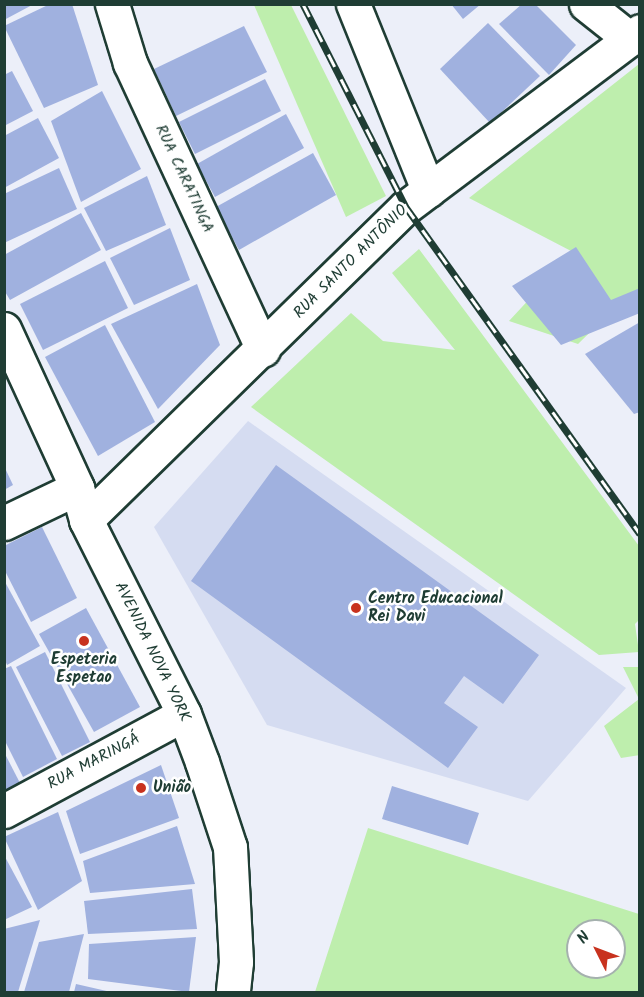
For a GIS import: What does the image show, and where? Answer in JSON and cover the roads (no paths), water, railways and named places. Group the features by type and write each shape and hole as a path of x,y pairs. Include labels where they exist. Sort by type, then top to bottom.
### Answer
{"street":[{"name":"RUA CARATINGA","path":"112,4 130,63 263,350"},
{"path":"353,4 428,190"},
{"path":"586,4 635,35"},
{"name":"RUA SANTO ANTÔNIO","path":"86,520 428,190 635,35"},
{"name":"AVENIDA NOVA YORK","path":"4,329 77,488 86,520 184,714 230,847 233,993"},
{"path":"4,523 77,488"},
{"name":"RUA MARINGÁ","path":"4,811 184,714"}],"railway":[{"path":"303,4 406,207 640,534"}],"place":[{"name":"Centro Educacional Rei Davi","path":"356,608"},
{"name":"Espeteria Espetao","path":"84,641"},
{"name":"União","path":"141,788"}]}
